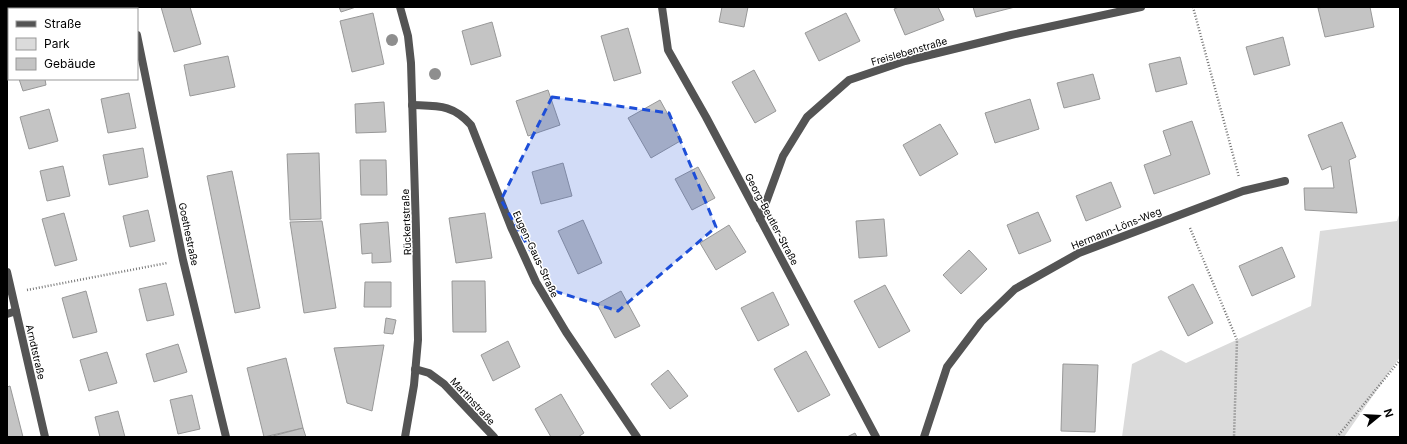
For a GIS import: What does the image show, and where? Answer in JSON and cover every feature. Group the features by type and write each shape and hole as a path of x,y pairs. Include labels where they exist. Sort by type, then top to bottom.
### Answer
{"street":[{"name":"Rückertstraße","path":"400,7 410,47 418,287 418,340 405,437"},
{"name":"Georg-Beutler-Straße","path":"662,7 668,50 706,117 876,437"},
{"name":"Freislebenstraße","path":"760,219 783,156 807,117 849,80 905,61 1011,35 1140,7"},
{"name":"Goethestraße","path":"138,40 183,260 226,437"},
{"name":"Eugen-Gaus-Straße","path":"412,104 450,108 458,112 471,125 536,282 566,332 637,437"},
{"name":"Hermann-Löns-Weg","path":"924,437 947,367 981,322 1015,289 1079,253 1242,191 1285,181"},
{"name":"Arndtstraße","path":"7,272 45,437"},
{"path":"7,314 16,311"},
{"name":"Martinstraße","path":"415,369 429,374 444,384 494,437"}],"path":[{"path":"1194,7 1242,191"},
{"path":"1184,212 1237,340 1234,437"},
{"path":"12,293 150,267"},
{"path":"1337,437 1400,360"}],"highlighted area":[{"path":"552,97 669,113 716,227 618,311 554,291 501,200"}],"green space":[{"path":"1400,212 1400,357 1344,437 1122,437 1132,364 1161,350 1186,363 1311,306 1320,231 1397,221"}],"building":[{"path":"25,7 26,8 8,8 8,27 7,22 7,8"},
{"path":"81,7 111,7 111,8"},
{"path":"161,7 190,7 201,44 174,52"},
{"path":"339,7 356,7 341,12"},
{"path":"722,7 748,7 744,27 719,22"},
{"path":"899,7 938,7 944,20 905,35 894,9"},
{"path":"973,7 1015,7 976,17"},
{"path":"1370,7 1374,27 1325,37 1318,8"},
{"path":"373,13 384,64 352,72 340,21"},
{"path":"846,13 860,41 819,61 805,33"},
{"path":"492,22 501,56 471,65 462,31"},
{"path":"628,28 641,73 614,81 601,36"},
{"path":"1283,37 1290,65 1254,75 1246,47"},
{"path":"228,56 235,87 190,96 184,65"},
{"path":"1180,57 1187,84 1156,92 1149,64"},
{"path":"754,70 776,111 755,123 732,82"},
{"path":"1093,74 1100,99 1064,108 1057,83"},
{"path":"19,80 45,80 46,85 23,91"},
{"path":"548,90 560,125 528,136 516,101"},
{"path":"129,93 136,128 108,133 101,99"},
{"path":"1030,99 1039,129 995,143 985,113"},
{"path":"660,100 682,140 651,158 628,118"},
{"path":"384,102 386,132 356,133 355,104"},
{"path":"49,109 58,141 29,149 20,117"},
{"path":"1192,121 1210,174 1154,194 1144,165 1171,155 1163,131"},
{"path":"1342,122 1356,157 1349,160 1357,213 1305,210 1304,188 1334,188 1331,166 1322,170 1308,135"},
{"path":"940,124 958,154 920,176 903,145"},
{"path":"143,148 148,177 109,185 103,155"},
{"path":"319,153 321,219 290,220 287,154"},
{"path":"360,160 386,160 387,195 361,195"},
{"path":"563,163 572,196 541,204 532,172"},
{"path":"63,166 70,196 47,201 40,171"},
{"path":"698,167 715,198 692,210 675,179"},
{"path":"232,171 260,308 235,313 207,176"},
{"path":"1111,182 1121,207 1086,221 1076,196"},
{"path":"148,210 155,241 130,247 123,216"},
{"path":"1038,212 1051,241 1019,254 1007,225"},
{"path":"64,213 77,260 55,266 42,219"},
{"path":"485,213 492,258 456,263 449,218"},
{"path":"884,219 887,256 859,258 856,221"},
{"path":"583,220 602,263 578,274 558,231"},
{"path":"322,221 336,308 304,313 290,222"},
{"path":"388,222 391,262 372,263 372,253 362,254 360,224"},
{"path":"729,225 746,252 716,270 700,243"},
{"path":"1282,247 1295,277 1252,296 1239,266"},
{"path":"969,250 987,269 961,294 943,275"},
{"path":"452,281 485,281 486,332 453,332"},
{"path":"365,282 391,282 391,307 364,307"},
{"path":"166,283 174,315 147,321 139,289"},
{"path":"1193,284 1213,323 1188,336 1168,297"},
{"path":"885,285 910,331 879,348 854,301"},
{"path":"86,291 97,332 73,338 62,298"},
{"path":"621,291 640,326 615,338 597,304"},
{"path":"773,292 789,325 758,341 741,308"},
{"path":"386,318 396,320 393,334 384,333"},
{"path":"508,341 520,367 493,381 481,355"},
{"path":"178,344 187,372 154,382 146,354"},
{"path":"384,345 372,411 347,403 334,348"},
{"path":"806,351 830,395 798,412 774,369"},
{"path":"107,352 117,383 89,391 80,360"},
{"path":"286,358 303,428 264,437 247,368"},
{"path":"1063,364 1098,365 1095,432 1061,431"},
{"path":"668,370 688,396 670,409 651,384"},
{"path":"10,386 23,437 7,437 7,387"},
{"path":"561,394 584,433 578,437 551,437 535,409"},
{"path":"192,395 200,429 178,434 170,400"},
{"path":"118,411 125,437 100,437 95,417"},
{"path":"303,428 306,437 269,437"},
{"path":"855,433 857,437 847,437"}]}
